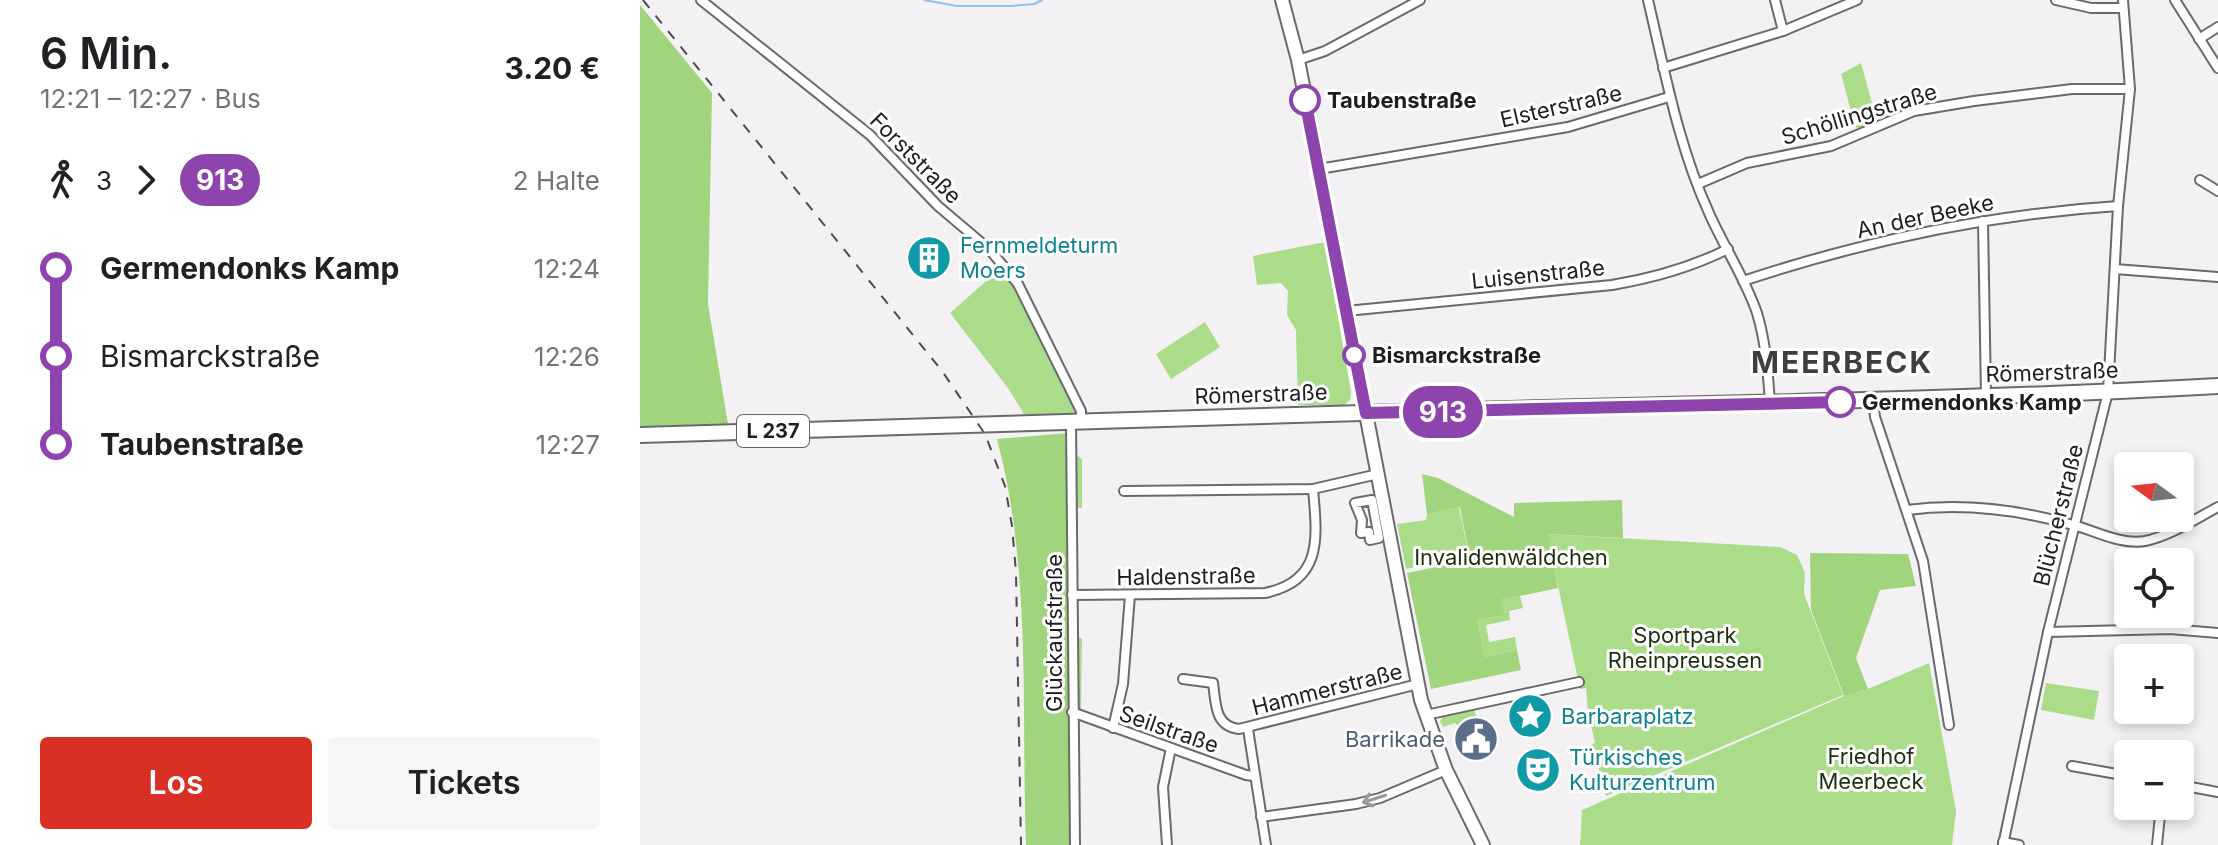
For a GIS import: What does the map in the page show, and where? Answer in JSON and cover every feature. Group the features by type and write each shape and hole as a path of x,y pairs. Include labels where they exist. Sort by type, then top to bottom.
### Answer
{"main road":[{"path":"1282,0 1298,60 1418,684 1446,770 1483,845"},
{"name":"Römerstraße","path":"640,435 1076,420 1770,404 2218,386"}],"street":[{"name":"Forststraße","path":"701,0 870,135 938,206 1004,265 1018,284 1081,411 1076,420"},
{"path":"1298,60 1325,51 1420,0"},
{"path":"1648,0 1669,97 1698,184 1756,312 1765,345 1770,404"},
{"path":"1775,0 1783,31"},
{"path":"1663,68 1783,31 1857,0"},
{"path":"2056,0 2091,8 2122,4"},
{"path":"2175,0 2218,68"},
{"name":"Blücherstraße","path":"2003,844 2048,632 2108,392 2118,206 2130,89 2122,4"},
{"path":"2199,39 2218,27"},
{"name":"Schöllingstraße","path":"1698,184 1747,163 1831,146 1914,111 2072,89 2130,89"},
{"name":"Elsterstraße","path":"1319,169 1568,127 1669,97"},
{"path":"2200,180 2218,191"},
{"name":"An der Beeke","path":"1743,281 1801,262 1983,221 2051,210 2118,206"},
{"path":"1983,221 1986,396"},
{"name":"Luisenstraße","path":"1346,311 1652,279 1701,263 1728,249"},
{"path":"2115,269 2218,277"},
{"path":"1873,400 1875,417 1923,561 1949,725"},
{"name":"Glückaufstraße","path":"1075,845 1072,595 1076,420"},
{"path":"1124,491 1313,489 1378,474"},
{"name":"Haldenstraße","path":"1072,595 1265,593 1289,584 1303,574 1314,553 1313,489"},
{"path":"1372,500 1379,538 1370,540 1369,532 1361,533 1362,520 1355,503 1372,500"},
{"path":"1907,510 1948,507 2029,515 2118,540 2143,541 2160,536 2218,507"},
{"path":"1113,728 1123,684 1130,595"},
{"path":"2048,632 2170,629 2218,633"},
{"name":"Hammerstraße","path":"1183,679 1213,683 1217,711 1223,724 1248,729 1418,684"},
{"path":"1426,715 1579,682"},
{"name":"Seilstraße","path":"1072,712 1254,776"},
{"path":"1248,729 1266,845"},
{"path":"1167,845 1163,787 1171,748"},
{"path":"2072,766 2114,774"},
{"path":"1261,817 1380,798 1446,770"},
{"path":"2194,788 2218,792"},
{"path":"2157,845 2160,820"},
{"path":"2003,844 2019,845"}],"green space":[{"path":"640,5 712,93 708,304 728,424 640,429"},
{"path":"1861,63 1877,121 1858,129 1841,74"},
{"path":"1325,242 1350,400 1344,405 1298,405 1296,330 1287,315 1288,291 1281,283 1257,285 1253,256"},
{"path":"1001,268 1014,286 1077,412 1075,415 1027,419 1008,388 950,313"},
{"path":"1205,322 1220,347 1171,379 1156,354"},
{"path":"1068,433 1071,845 1026,845 1020,590 1016,539 997,439"},
{"path":"1078,456 1082,459 1082,508 1074,508 1074,459"},
{"name":"Invalidenwäldchen","path":"1422,474 1438,478 1514,517 1514,503 1622,500 1623,538 1548,534 1558,588 1501,600 1504,615 1477,620 1485,657 1517,650 1521,670 1431,689 1407,573 1470,560 1460,507 1427,514"},
{"path":"1459,507 1469,556 1406,569 1397,524 1426,520 1427,514"},
{"name":"Sportpark Rheinpreussen","path":"1547,534 1780,547 1797,555 1805,573 1804,594 1843,695 1606,796 1592,744 1595,743 1586,688 1580,689"},
{"path":"1810,553 1908,554 1916,586 1880,590 1856,658 1868,689 1844,696 1811,610"},
{"path":"1520,596 1523,608 1509,611 1510,620 1486,625 1489,642 1515,637 1517,650 1485,657 1477,620 1503,615 1501,600"},
{"path":"1075,637 1082,638 1081,712 1077,708"},
{"name":"Friedhof Meerbeck","path":"1929,663 1956,811 1952,845 1580,845 1582,810 1844,696"},
{"path":"2046,683 2099,691 2094,720 2041,710"},
{"path":"1474,710 1478,721 1460,727 1455,723 1443,727 1440,721 1443,717"}],"waterway":[{"path":"924,0 957,6 1011,6 1034,4 1042,0"}],"railway":[{"path":"643,0 942,371 985,434 1005,486 1012,526 1016,572 1021,845"}],"bus line":[{"name":"913","path":"1305,100 1366,413 1840,402"}],"place":[{"name":"Taubenstraße","path":"1305,100"},
{"name":"Fernmeldeturm Moers","path":"929,258"},
{"name":"Bismarckstraße","path":"1354,355"},
{"name":"Germendonks Kamp","path":"1840,402"},
{"name":"Barbaraplatz","path":"1530,716"},
{"name":"Barrikade","path":"1476,739"},
{"name":"Türkisches Kulturzentrum","path":"1538,770"}],"district":[{"name":"MEERBECK","path":"1842,362"}]}
